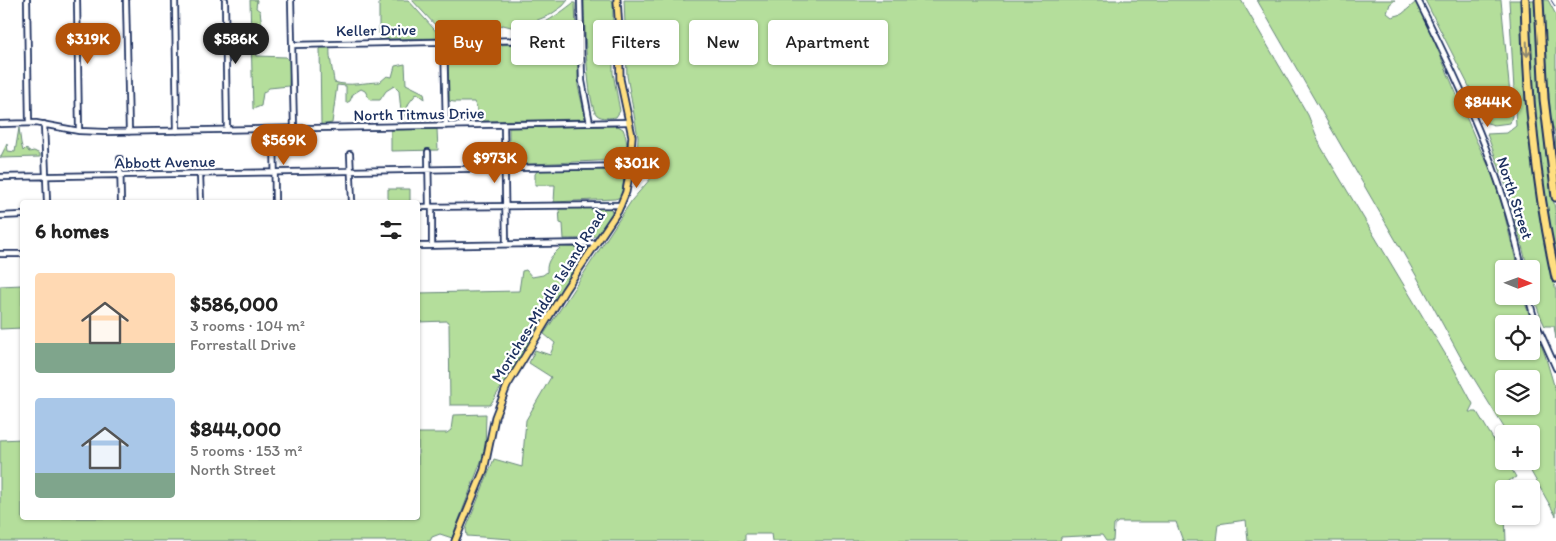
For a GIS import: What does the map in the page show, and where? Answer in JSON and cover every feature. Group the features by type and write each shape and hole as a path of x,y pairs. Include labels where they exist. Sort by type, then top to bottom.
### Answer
{"highway":[{"path":"1525,0 1527,59 1534,144 1556,278"},
{"path":"1539,0 1544,99 1556,197"}],"main road":[{"name":"Moriches-Middle Island Road","path":"455,541 484,470 494,417 506,386 621,205 628,182 632,136 620,79 616,0"}],"street":[{"path":"27,0 29,123"},
{"path":"77,0 79,131"},
{"path":"126,0 129,132"},
{"path":"175,0 178,131"},
{"path":"225,0 227,130"},
{"path":"291,0 294,128"},
{"path":"580,0 581,20"},
{"name":"North Street","path":"1418,0 1457,79 1493,167 1508,209 1520,260"},
{"name":"Keller Drive","path":"292,44 435,41"},
{"path":"445,65 446,126"},
{"path":"582,65 582,87 590,123"},
{"name":"North Titmus Drive","path":"0,124 29,123 79,131 129,132 629,122"},
{"path":"44,124 47,200"},
{"path":"504,125 506,244"},
{"path":"274,129 275,200"},
{"path":"428,152 432,246"},
{"path":"350,154 352,200"},
{"path":"120,159 121,200"},
{"name":"Abbott Avenue","path":"0,177 630,166"},
{"path":"200,174 201,200"},
{"path":"420,207 621,205"},
{"path":"0,216 20,215"},
{"path":"420,246 596,244"},
{"path":"0,254 20,254"},
{"path":"1531,305 1535,321 1556,368"}],"green space":[{"path":"250,0 257,0 256,8 260,11 262,26 255,30 254,39 259,45 256,53 257,56 286,57 290,62 289,86 269,88 263,93 261,106 253,109"},
{"path":"379,0 408,0 435,30 435,38 379,39"},
{"path":"412,0 568,0 550,15 538,20 511,20 511,27 501,25 501,20 435,20 435,25"},
{"path":"584,0 613,0 613,20 593,20 593,65 613,65 620,111 616,117 601,117 597,115 594,109 588,80"},
{"path":"624,0 1241,0 1308,115 1321,147 1453,367 1473,404 1469,412 1477,412 1495,442 1495,470 1512,470 1516,477 1510,480 1495,480 1495,525 1505,525 1506,541 1248,541 1246,520 1218,524 1216,541 1183,541 1176,522 1118,522 1114,525 1113,541 1106,541 1102,535 1061,537 1060,541 772,541 771,534 745,534 745,541 511,541 511,539 467,536 466,529 494,459 522,467 526,420 551,377 529,363 535,350 550,355 555,343 544,334 632,200 652,177 648,167 641,165 637,159 638,137 627,65 679,65 679,20 625,20"},
{"path":"1257,0 1395,0 1390,4 1387,13 1392,17 1402,14 1416,2 1421,10 1475,138 1492,173 1503,209 1516,260 1495,260 1495,305 1526,305 1529,315 1495,315 1495,360 1540,360 1540,342 1556,392 1556,516 1540,488 1540,480 1536,480 1530,470 1540,470 1540,425 1502,425 1496,415 1540,415 1540,370 1495,370 1495,413 1460,356 1417,277"},
{"path":"1425,0 1501,0 1512,116 1510,123 1494,125 1484,122 1477,102"},
{"path":"1509,0 1520,0 1525,101 1531,154 1545,240 1556,292 1556,339 1554,326 1545,326 1537,305 1540,305 1540,260 1526,260 1507,189 1487,134 1507,133 1516,126"},
{"path":"1528,0 1535,0 1536,7 1537,51 1545,146 1556,216 1556,261 1543,189 1532,91"},
{"path":"1542,0 1548,0 1556,15 1556,153 1555,132 1551,122"},
{"path":"575,3 576,20 549,20"},
{"path":"501,45 511,45 511,65 578,65 578,86 585,116 584,119 478,121 477,108 474,102 449,101 448,65 501,65"},
{"path":"320,48 330,48 334,82 351,84 380,82 387,76 392,77 395,66 405,64 406,84 424,93 425,99 417,93 409,103 402,122 399,91 394,86 386,91 380,100 370,100 365,91 361,89 353,94 350,101 346,103 346,86 337,85 332,123 321,125"},
{"path":"618,126 623,129 625,136 627,147 625,159 509,165 509,128"},
{"path":"19,128 23,151 26,148 29,152 34,151 40,154 40,157 0,158 7,144 8,151 15,152"},
{"path":"437,129 438,150 391,151 391,130"},
{"path":"538,170 623,170 625,173 621,197 615,199 554,202 555,185 535,185 535,174"},
{"path":"388,189 410,189 410,200 388,200"},
{"path":"610,206 613,215 602,230 593,237 564,239 559,208"},
{"path":"561,247 588,248 588,251 490,405 450,405 449,324 447,321 420,322 420,293 519,291 522,271 526,270 532,277 543,275 547,272 551,258"},
{"path":"20,285 20,328 0,329 0,286"},
{"path":"486,414 485,451 452,538 440,534 432,537 430,541 0,541 0,440 20,439 20,520 420,520 420,433 447,433 451,430 453,415"}],"railway":[{"path":"1551,0 1556,8"}]}
